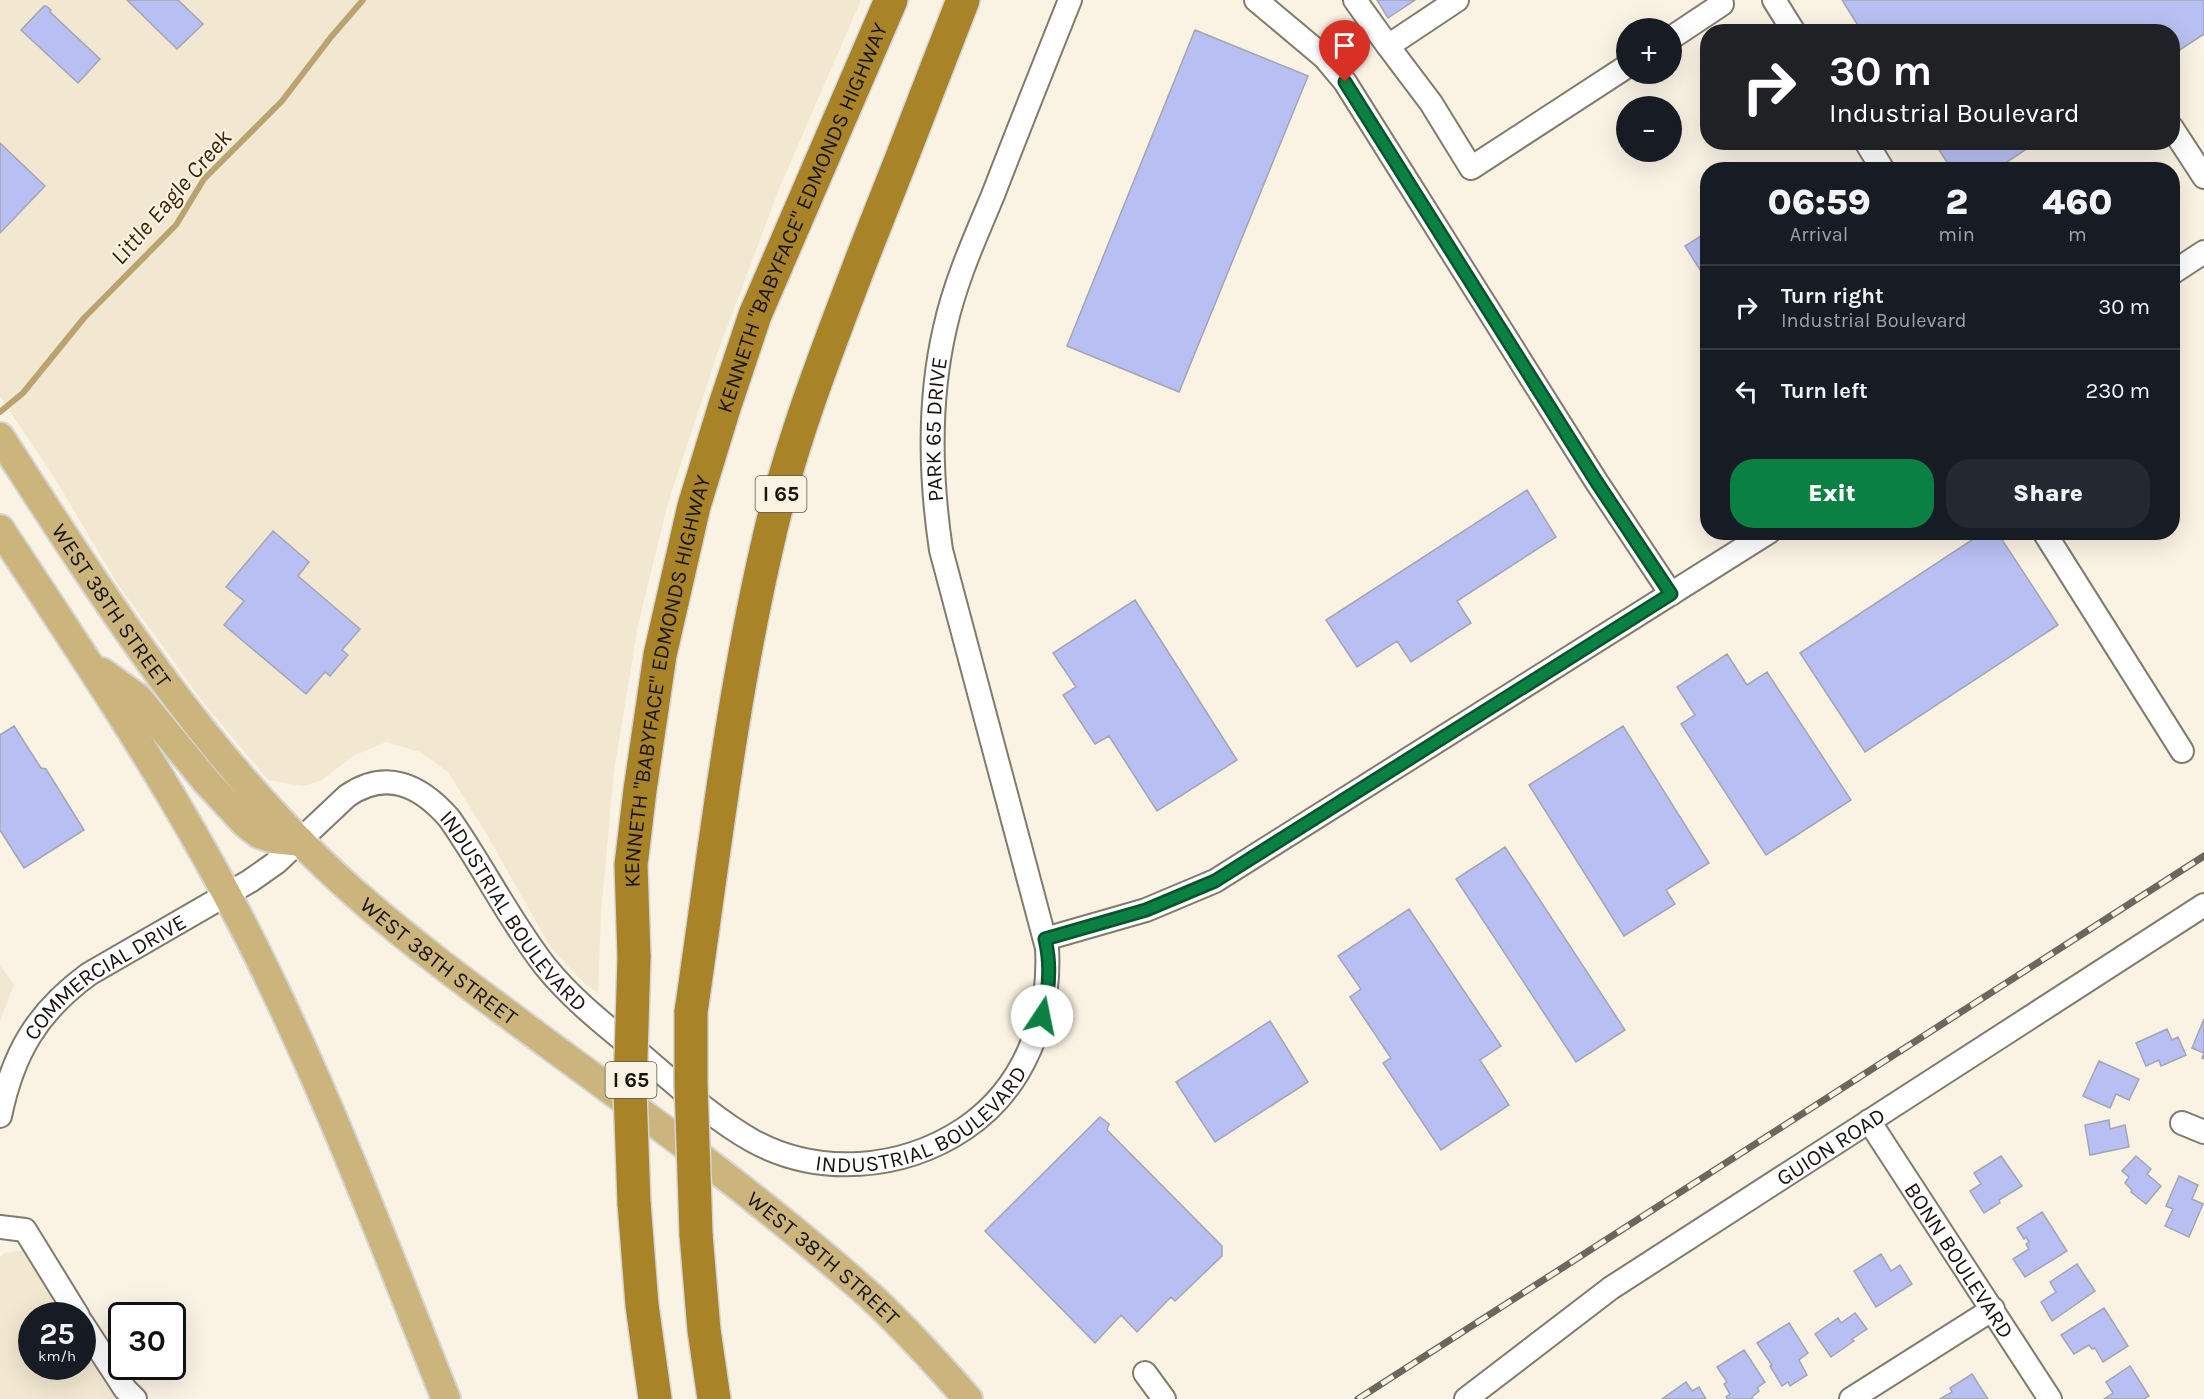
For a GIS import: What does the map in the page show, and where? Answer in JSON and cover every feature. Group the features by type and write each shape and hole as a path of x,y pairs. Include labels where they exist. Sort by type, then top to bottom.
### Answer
{"highway":[{"name":"KENNETH \"BABYFACE\" EDMONDS HIGHWAY","path":"655,1399 642,1305 634,1203 630,1091 634,957 631,865 660,655 694,506 755,315 891,0"},
{"name":"I 65","path":"714,1399 704,1330 696,1234 691,1012 723,775 747,636 770,532 820,368 963,0"}],"main road":[{"name":"WEST 38TH STREET","path":"0,437 136,644 170,691 224,760 301,842 366,903 449,970 738,1185 841,1271 901,1326 968,1399"},
{"path":"1,531 145,753 226,893 285,1012 322,1096 446,1399"},
{"path":"88,662 138,698 206,782 246,825 259,834 274,839 301,842"}],"street":[{"name":"PARK 65 DRIVE","path":"1045,939 941,550 935,510 932,422 934,393 945,328 962,273 1070,0"},
{"path":"1256,0 1324,57 1345,82 1596,481 1671,594"},
{"path":"1355,0 1431,103 1471,168 1616,74"},
{"path":"1388,46 1457,0"},
{"path":"1774,0 1789,24"},
{"path":"1682,31 1722,4"},
{"path":"2180,140 2204,177"},
{"path":"2180,268 2204,252"},
{"path":"1045,939 1146,910 1215,881 1756,540"},
{"path":"2049,540 2182,751"},
{"name":"INDUSTRIAL BOULEVARD","path":"226,893 277,862 301,842 347,796 373,783 398,782 420,793 449,818 531,948 577,1001 682,1090 752,1140 770,1149 819,1162 849,1165 879,1162 917,1154 952,1137 983,1114 997,1100 1014,1078 1036,1034 1047,987 1045,939"},
{"name":"COMMERCIAL DRIVE","path":"0,1116 7,1082 23,1047 45,1014 66,992 89,974 226,893"},
{"name":"GUION ROAD","path":"1466,1399 1611,1287 2204,905"},
{"name":"BONN BOULEVARD","path":"1869,1121 2050,1399"},
{"path":"2182,1123 2204,1132"},
{"path":"0,1227 25,1230 69,1302"},
{"path":"1851,1399 1993,1309"},
{"path":"96,1345 124,1389 135,1399"},
{"path":"1145,1373 1164,1399"}],"shaded area":[{"path":"0,0 861,0 779,189 717,354 668,503 638,625 614,771 601,913 598,993 586,985 551,948 486,833 448,772 420,752 386,742 353,756 317,782 303,786 268,780 203,702 117,583 54,477 0,397"},
{"path":"0,966 14,984 0,1021"},
{"path":"25,1250 60,1302 18,1302 18,1380 96,1380 96,1356 108,1374 108,1380 112,1380 125,1399 0,1399 0,1257 4,1253"}],"building":[{"path":"127,0 178,0 203,24 177,49"},
{"path":"1377,0 1415,0 1388,18"},
{"path":"1842,0 2204,0 2204,34 2180,50 2180,24 1857,24"},
{"path":"44,6 51,10 50,12 100,59 78,83 21,30"},
{"path":"1195,30 1308,76 1179,392 1067,346"},
{"path":"0,143 45,186 0,233"},
{"path":"1939,150 2025,150 2007,162 1947,162"},
{"path":"1700,236 1700,270 1685,246"},
{"path":"1527,490 1556,537 1457,601 1471,623 1411,662 1397,641 1357,667 1326,620"},
{"path":"273,531 309,562 298,576 360,629 342,650 348,655 330,676 325,672 306,694 224,625 244,601 226,587"},
{"path":"1972,540 2002,540 2058,625 1865,752 1800,653"},
{"path":"1135,600 1237,760 1157,811 1109,736 1095,744 1063,695 1076,687 1053,653"},
{"path":"1727,654 1747,685 1767,672 1851,800 1766,855 1681,724 1695,715 1677,687"},
{"path":"14,726 41,768 46,769 84,830 24,868 0,830 0,735"},
{"path":"1623,726 1709,863 1666,890 1675,904 1624,936 1529,785"},
{"path":"1505,847 1625,1030 1576,1062 1456,879"},
{"path":"1409,909 1501,1046 1480,1060 1509,1105 1441,1150 1383,1063 1391,1058 1350,997 1361,989 1338,956"},
{"path":"2204,1019 2204,1053 2192,1048"},
{"path":"1270,1021 1308,1082 1215,1142 1176,1082"},
{"path":"2167,1029 2172,1040 2178,1037 2186,1055 2161,1066 2159,1060 2146,1066 2136,1043"},
{"path":"2099,1061 2139,1079 2129,1100 2116,1094 2110,1108 2083,1096"},
{"path":"1100,1117 1109,1124 1107,1130 1222,1246 1222,1256 1175,1301 1171,1297 1137,1332 1121,1315 1095,1343 985,1231"},
{"path":"2109,1120 2110,1129 2125,1125 2129,1147 2090,1155 2085,1125"},
{"path":"2001,1156 2022,1186 1999,1200 2000,1203 1984,1213 1970,1191 1981,1184 1974,1173"},
{"path":"2136,1156 2151,1169 2147,1174 2161,1186 2146,1204 2131,1192 2132,1190 2125,1183 2129,1177 2122,1171"},
{"path":"2179,1176 2198,1185 2192,1199 2203,1204 2189,1237 2165,1226 2173,1209 2166,1206"},
{"path":"2042,1212 2067,1251 2025,1277 2013,1259 2029,1249 2026,1244 2029,1242 2026,1237 2024,1239 2017,1228"},
{"path":"1881,1254 1891,1271 1900,1265 1912,1284 1876,1307 1854,1271"},
{"path":"2077,1264 2095,1291 2052,1321 2041,1302 2056,1292 2050,1282"},
{"path":"2104,1308 2128,1346 2103,1362 2095,1348 2092,1349 2089,1345 2074,1354 2061,1335"},
{"path":"1855,1313 1867,1329 1831,1357 1815,1334 1838,1318 1841,1323"},
{"path":"1789,1323 1808,1353 1799,1360 1807,1375 1790,1386 1788,1382 1782,1386 1770,1366 1772,1365 1757,1343"},
{"path":"1744,1350 1765,1382 1757,1388 1759,1391 1752,1397 1753,1399 1727,1399 1726,1397 1730,1394 1724,1384 1727,1382 1717,1367"},
{"path":"2130,1366 2149,1396 2144,1399 2104,1399 2113,1393 2106,1382"},
{"path":"1972,1374 1988,1399 1940,1399 1952,1392 1950,1388"},
{"path":"1686,1382 1692,1391 1699,1387 1706,1399 1662,1399"}],"waterway":[{"name":"Little Eagle Creek","path":"0,412 23,393 84,318 176,225 204,179 282,101 331,37 363,0"}],"railway":[{"path":"1358,1399 2204,856"}],"route":[{"path":"1042,1016 1048,968 1045,939 1146,910 1215,881 1671,594 1596,481 1345,82"}]}
